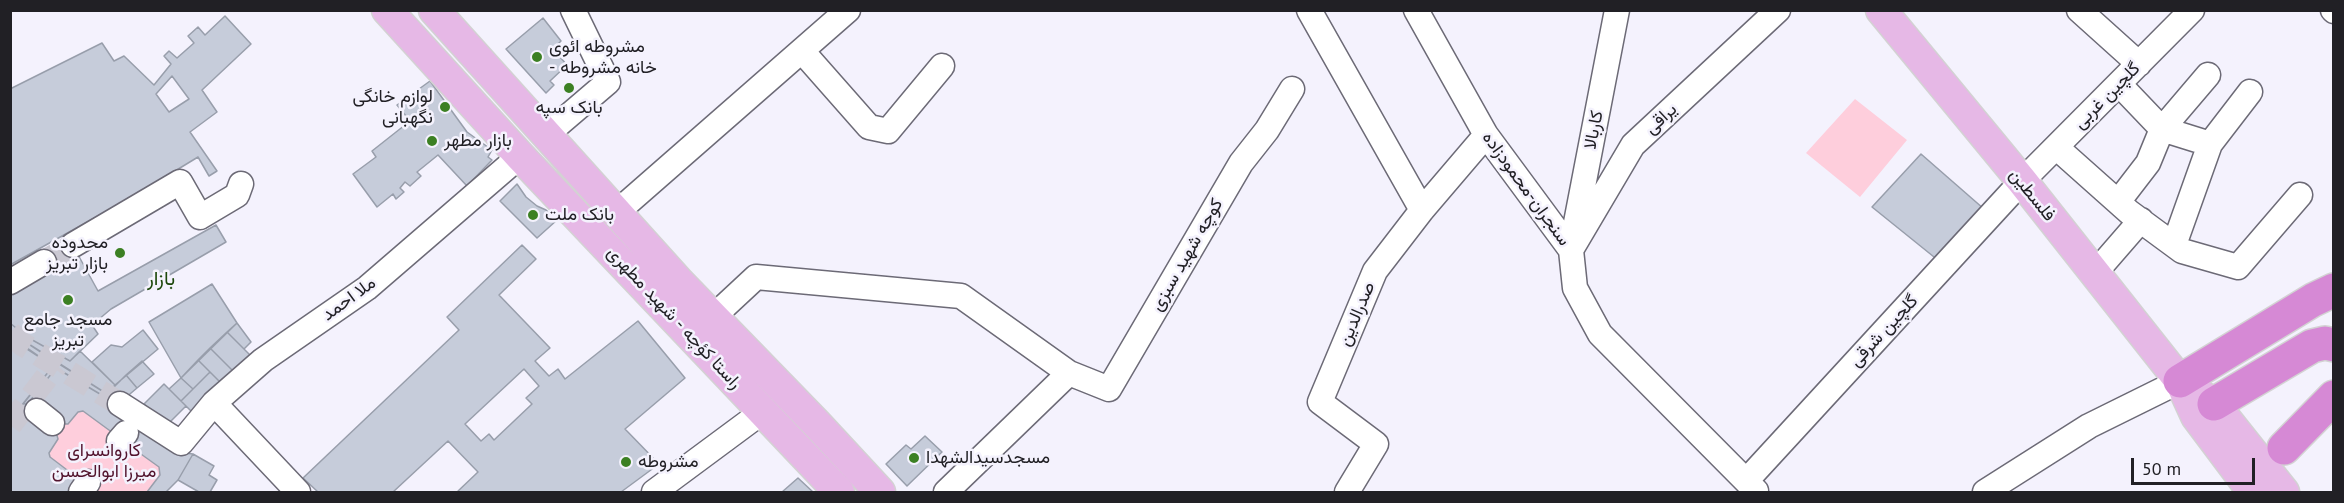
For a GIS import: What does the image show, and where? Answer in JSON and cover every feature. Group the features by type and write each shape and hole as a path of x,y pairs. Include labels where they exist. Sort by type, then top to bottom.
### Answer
{"highway":[{"path":"2180,381 2313,300 2334,290"},
{"path":"2214,404 2312,346 2325,343 2334,345"},
{"path":"2310,419 2334,380"},
{"path":"2284,448 2334,397"}],"main road":[{"name":"راستا کؤچه - شهید مطهری","path":"387,10 520,156 839,492"},
{"name":"راستا کؤچه - شهید مطهری","path":"434,10 616,213 880,492"},
{"name":"فلسطین","path":"1881,10 2022,181 2180,381"},
{"path":"520,156 546,135"},
{"path":"2180,381 2214,404 2284,492"},
{"path":"2180,381 2196,417 2242,487"}],"street":[{"path":"546,135 608,82 573,10"},
{"path":"616,213 848,10"},
{"path":"1309,10 1422,210"},
{"name":"سنجران-محمودزاده","path":"1416,10 1486,135 1571,250 1575,288 1600,334 1752,486"},
{"name":"کاربالا","path":"1571,250 1617,10"},
{"name":"یراقی","path":"1571,250 1633,145 1778,10"},
{"path":"2079,10 2139,64"},
{"name":"گلچین غربی","path":"2022,181 2192,10"},
{"path":"802,51 869,127 888,131 942,66"},
{"path":"2118,202 2148,162 2162,129 2208,75"},
{"path":"2119,84 2162,129 2210,144"},
{"name":"کوچه شهید سبزی","path":"713,317 756,277 961,296 1069,373 1109,389 1241,163 1267,130 1292,89"},
{"path":"2174,245 2210,144 2250,93"},
{"name":"صدرالدین","path":"1347,492 1376,444 1320,402 1375,271 1422,210 1486,135"},
{"path":"2056,147 2118,202 2174,245 2182,250 2238,267 2300,195"},
{"name":"ملا احمد","path":"128,423 181,443 214,404 262,360 367,288 520,156"},
{"name":"گلچین شرقی","path":"1752,486 2022,181"},
{"path":"73,245 180,182 200,217 237,195 241,184"},
{"path":"2095,273 2140,220"},
{"path":"10,282 45,262"},
{"path":"946,492 1069,373"},
{"path":"1985,492 2089,426 2180,381"},
{"path":"214,404 298,492"},
{"path":"654,492 762,412"}],"green space":[{"path":"1855,99 1907,140 1860,197 1806,153"},
{"name":"کاروانسرای میرزا ابوالحسن","path":"83,411 159,467 160,475 147,492 97,492 50,457 51,444 59,428 62,424 68,424 78,412"}],"building":[{"path":"225,16 251,44 202,90 217,112 190,132 217,171 209,176 198,157 175,173 10,265 10,89 102,43 114,61 124,56 154,85 171,64 164,56 169,51 177,58 194,43 188,36 198,27 205,35","holes":["172,76 189,99 169,112 156,94"]},
{"name":"مشروطه ائوی - خانه مشروطه","path":"543,18 561,41 553,49 567,65 550,81 554,85 546,93 506,49"},
{"name":"بازار مطهر","path":"430,81 467,132 492,150 488,157 492,160 467,186 438,155 417,172 421,176 410,186 405,182 400,188 404,192 396,199 393,194 377,207 353,174 376,157 372,151 410,121 397,105"},
{"path":"1921,154 1984,209 1939,261 1872,207"},
{"name":"بانک ملت","path":"517,184 526,197 557,220 537,238 500,201"},
{"name":"مسجد جامع تبریز","path":"216,225 226,242 111,309 92,325 98,334 70,361 27,337 10,323 10,291 42,258 71,242 98,291"},
{"path":"522,245 536,259 499,295 550,348 535,361 549,376 558,369 565,379 638,321 685,378 625,429 659,464 621,492 457,492 478,472 448,441 393,492 318,492 303,478 459,330 447,317","holes":["524,369 539,386 526,398 532,404 494,440 489,434 481,441 465,424"]},
{"path":"212,284 237,323 181,378 149,322"},
{"path":"10,323 27,337 70,361 80,351 115,385 107,394 24,341 10,330"},
{"path":"237,323 251,342 244,349 227,332"},
{"path":"10,330 56,362 53,366 10,336"},
{"path":"143,330 158,349 115,385 92,362 111,345 122,347"},
{"path":"227,332 252,357 233,371 210,348"},
{"path":"10,336 53,366 10,420"},
{"path":"210,348 233,371 221,383 198,360"},
{"path":"198,360 210,372 193,389 181,378"},
{"path":"142,361 154,374 137,388 126,375"},
{"path":"56,362 107,394 105,397 53,366"},
{"path":"53,366 56,368 29,402 38,409 36,412 24,403"},
{"path":"56,368 105,397 134,418 113,433 83,411 78,412 68,424 62,424 38,409 29,402"},
{"path":"210,372 221,383 192,412 181,401"},
{"path":"126,375 137,388 124,399 112,389"},
{"path":"181,378 193,389 181,401 169,389"},
{"path":"164,384 186,406 166,426 144,404"},
{"path":"24,403 27,406 10,428 10,420"},
{"path":"27,406 56,432 58,439 49,453 50,457 79,479 79,492 10,492 10,428"},
{"path":"139,421 185,453 193,454 178,480 166,492 147,492 160,475 159,467 127,444"},
{"name":"مسجدسیدالشهدا","path":"925,436 942,452 907,486 886,464 906,445 911,449"},
{"path":"193,454 214,466 209,475 217,480 210,492 199,492 178,480"},
{"path":"798,478 813,492 782,492"}],"tunnel":[{"path":"44,262 73,245"},
{"path":"10,333 22,344 120,404"},
{"path":"10,425 56,365"}],"place":[{"name":"مشروطه ائوی - خانه مشروطه","path":"537,57"},
{"name":"بانک سپه","path":"569,88"},
{"name":"لوازم خانگی نگهبانی","path":"445,107"},
{"name":"بازار مطهر","path":"432,141"},
{"name":"بانک ملت","path":"533,215"},
{"name":"محدوده بازار تبریز","path":"120,253"},
{"name":"مسجد جامع تبریز","path":"68,300"},
{"name":"مسجدسیدالشهدا","path":"914,458"},
{"name":"مشروطه","path":"626,462"}],"district":[{"name":"بازار","path":"161,279"}]}
